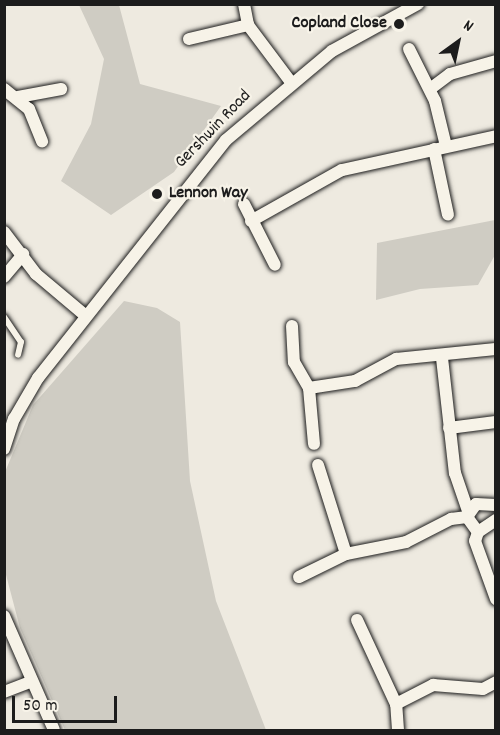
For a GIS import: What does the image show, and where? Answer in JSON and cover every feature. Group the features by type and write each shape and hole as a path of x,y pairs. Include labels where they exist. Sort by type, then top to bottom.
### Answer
{"street":[{"path":"244,4 248,25 290,81"},
{"name":"Gershwin Road","path":"4,449 9,417 202,166 290,81 363,32 418,4"},
{"path":"189,39 248,25"},
{"path":"409,49 430,89 448,215"},
{"path":"430,89 450,74 495,61"},
{"path":"4,89 18,97 42,141"},
{"path":"18,97 62,89"},
{"path":"251,221 342,170 495,136"},
{"path":"244,204 275,265"},
{"path":"4,232 36,274 86,316"},
{"path":"4,277 23,254"},
{"path":"292,326 294,362 309,388 314,444"},
{"path":"309,388 355,381 396,359 441,358 451,351 495,349"},
{"path":"441,358 449,428 467,514 478,532"},
{"path":"449,428 495,422"},
{"path":"318,465 346,554"},
{"path":"299,577 346,554 406,542 451,519 467,514 476,504 495,505"},
{"path":"495,520 478,532 475,541 495,599"},
{"path":"4,616 54,730"},
{"path":"357,620 396,704 398,730"},
{"path":"4,692 32,681"},
{"path":"396,704 433,685 483,689 495,682"}],"lane":[{"path":"4,317 21,342 18,355"}],"shaded area":[{"path":"79,5 119,5 140,84 221,106 174,172 111,215 61,181 91,124 104,59"},
{"path":"495,220 495,255 478,285 420,289 376,300 377,243"},
{"path":"124,301 157,308 180,322 190,481 216,601 266,730 65,730 20,628 5,571 5,472 33,405"}],"place":[{"name":"Copland Close","path":"399,24"},
{"name":"Lennon Way","path":"157,194"}]}
